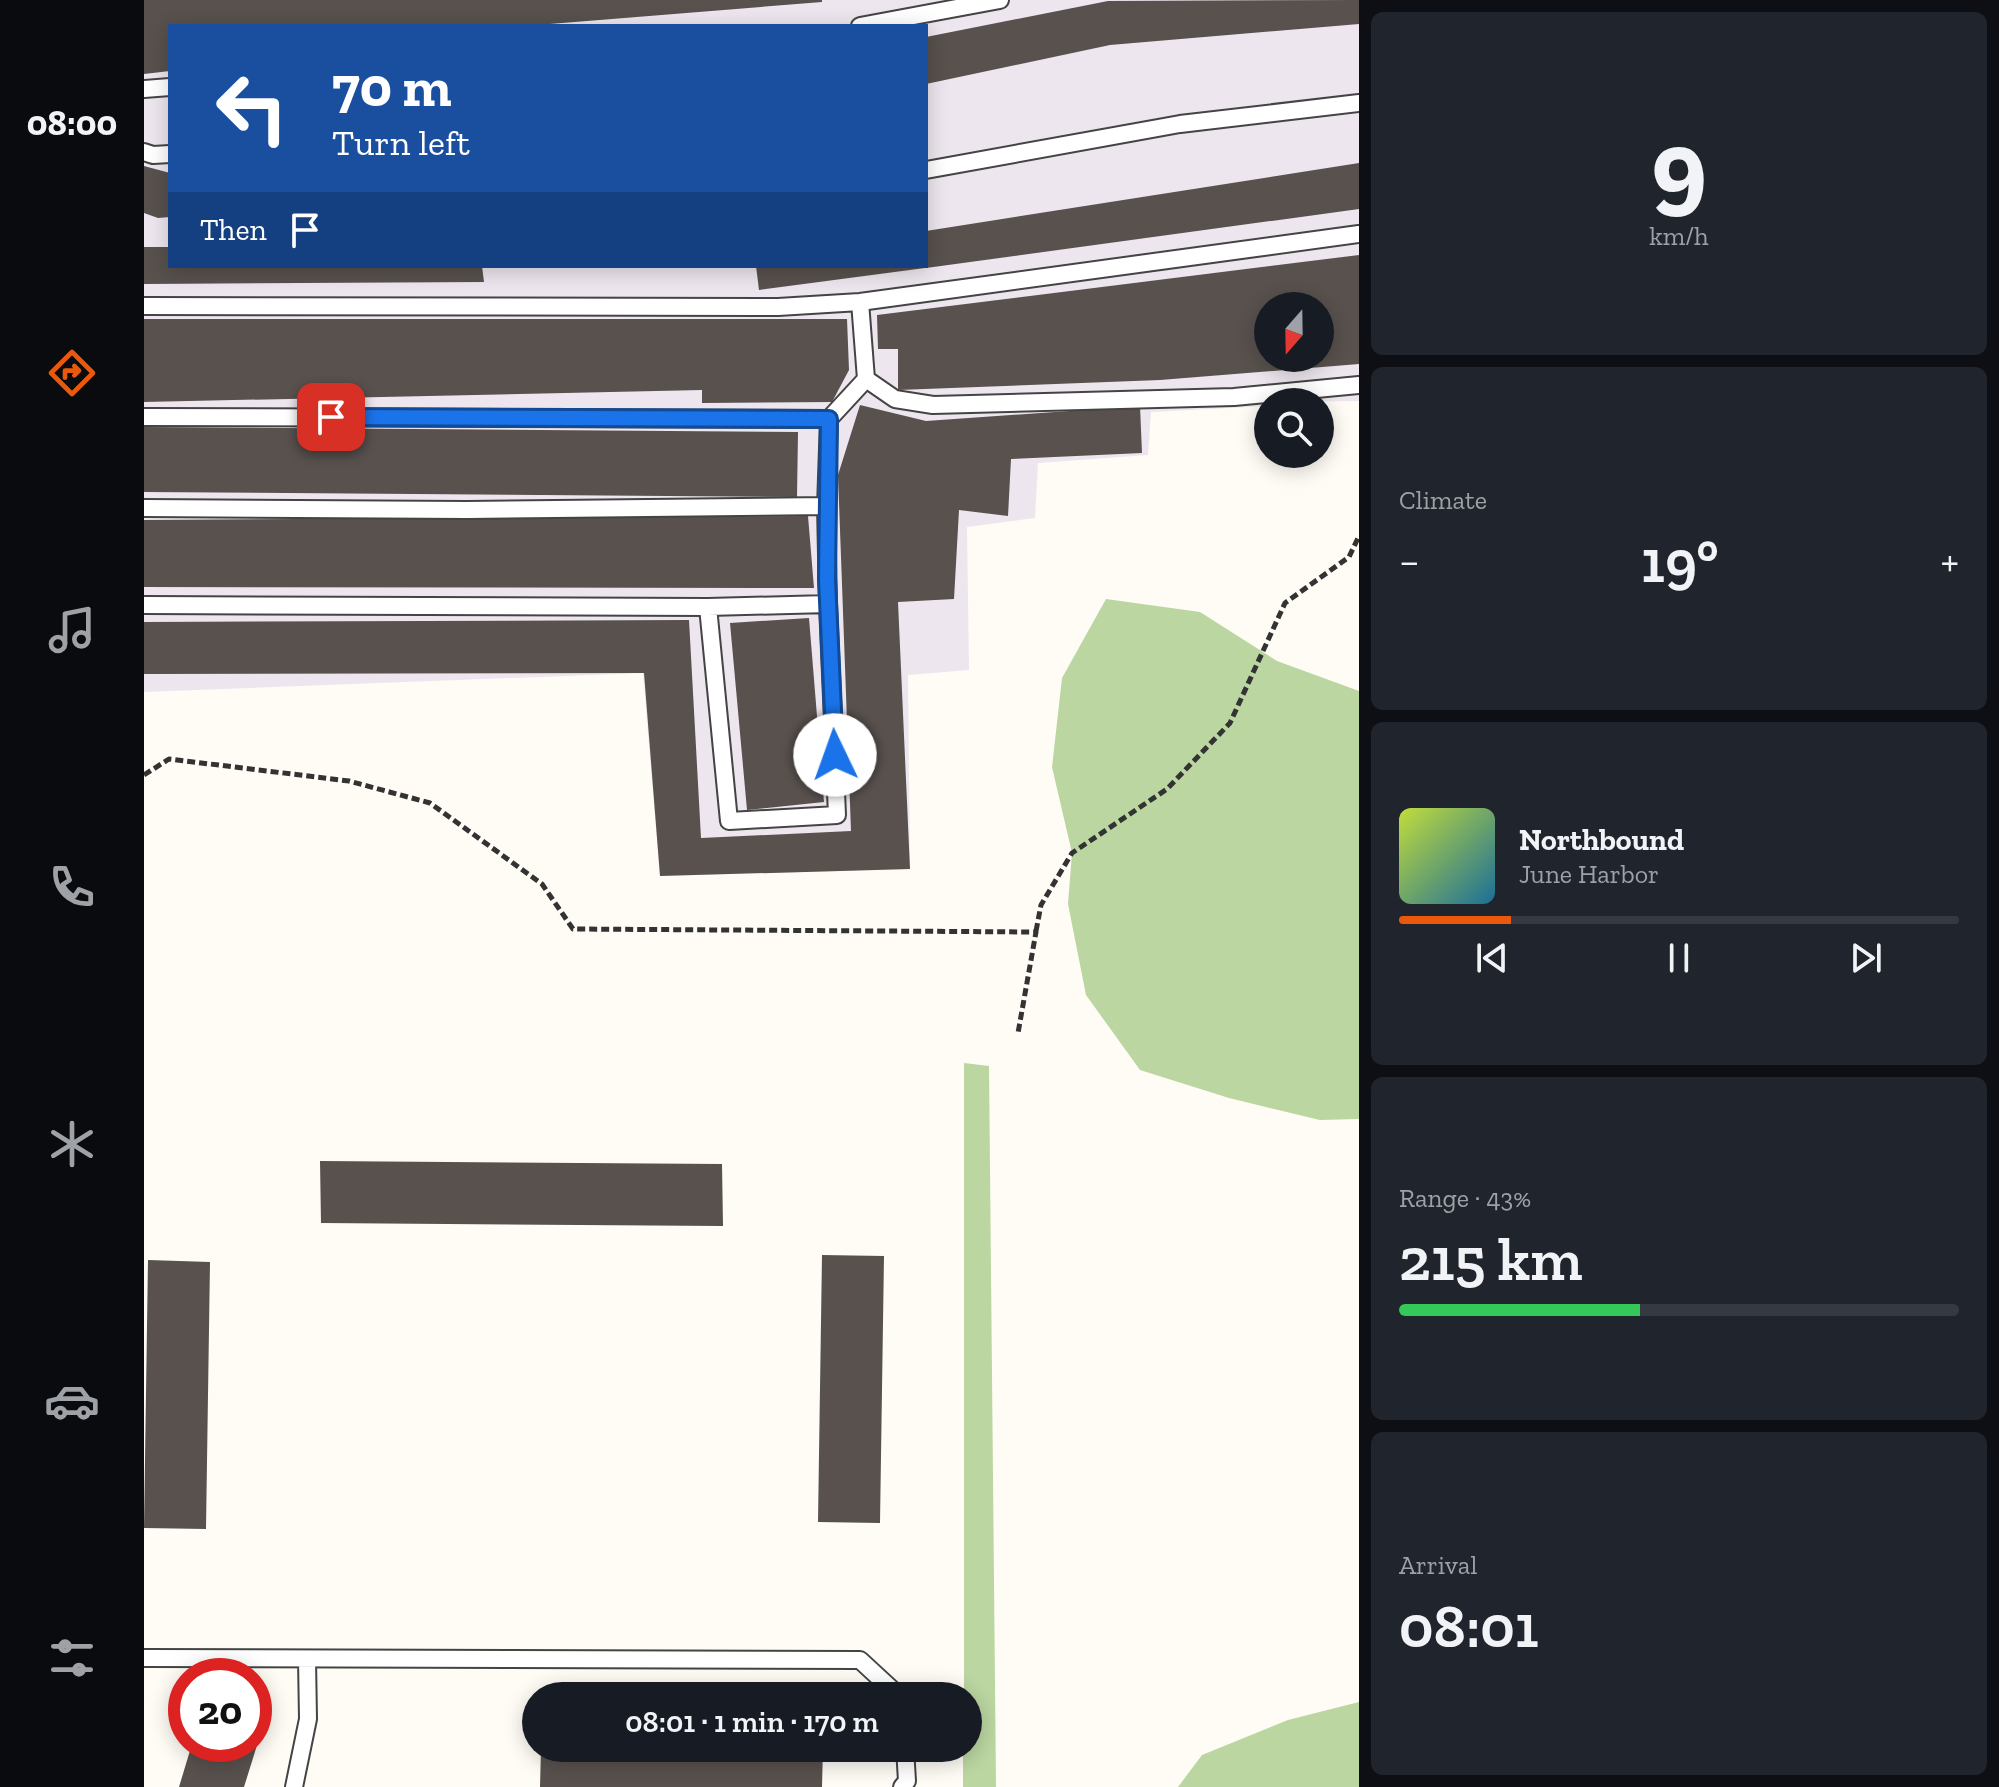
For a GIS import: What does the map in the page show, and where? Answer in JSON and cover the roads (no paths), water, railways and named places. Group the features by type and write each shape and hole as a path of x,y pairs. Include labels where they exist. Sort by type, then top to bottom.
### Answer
{"lane":[{"path":"871,24 1000,0"},
{"path":"144,89 168,87"},
{"path":"928,170 1180,124 1359,103"},
{"path":"144,152 168,154"},
{"path":"144,306 778,307 860,302 1359,234"},
{"path":"708,607 729,821 837,815 826,506 829,419 866,379 860,302"},
{"path":"866,379 895,399 933,405 1234,397 1359,385"},
{"path":"144,417 829,419"},
{"path":"144,508 467,510 826,506"},
{"path":"144,605 708,607 828,604"},
{"path":"144,1658 860,1660 884,1682"},
{"path":"294,1787 308,1719 307,1659"},
{"path":"902,1787 907,1781 906,1762"}]}
